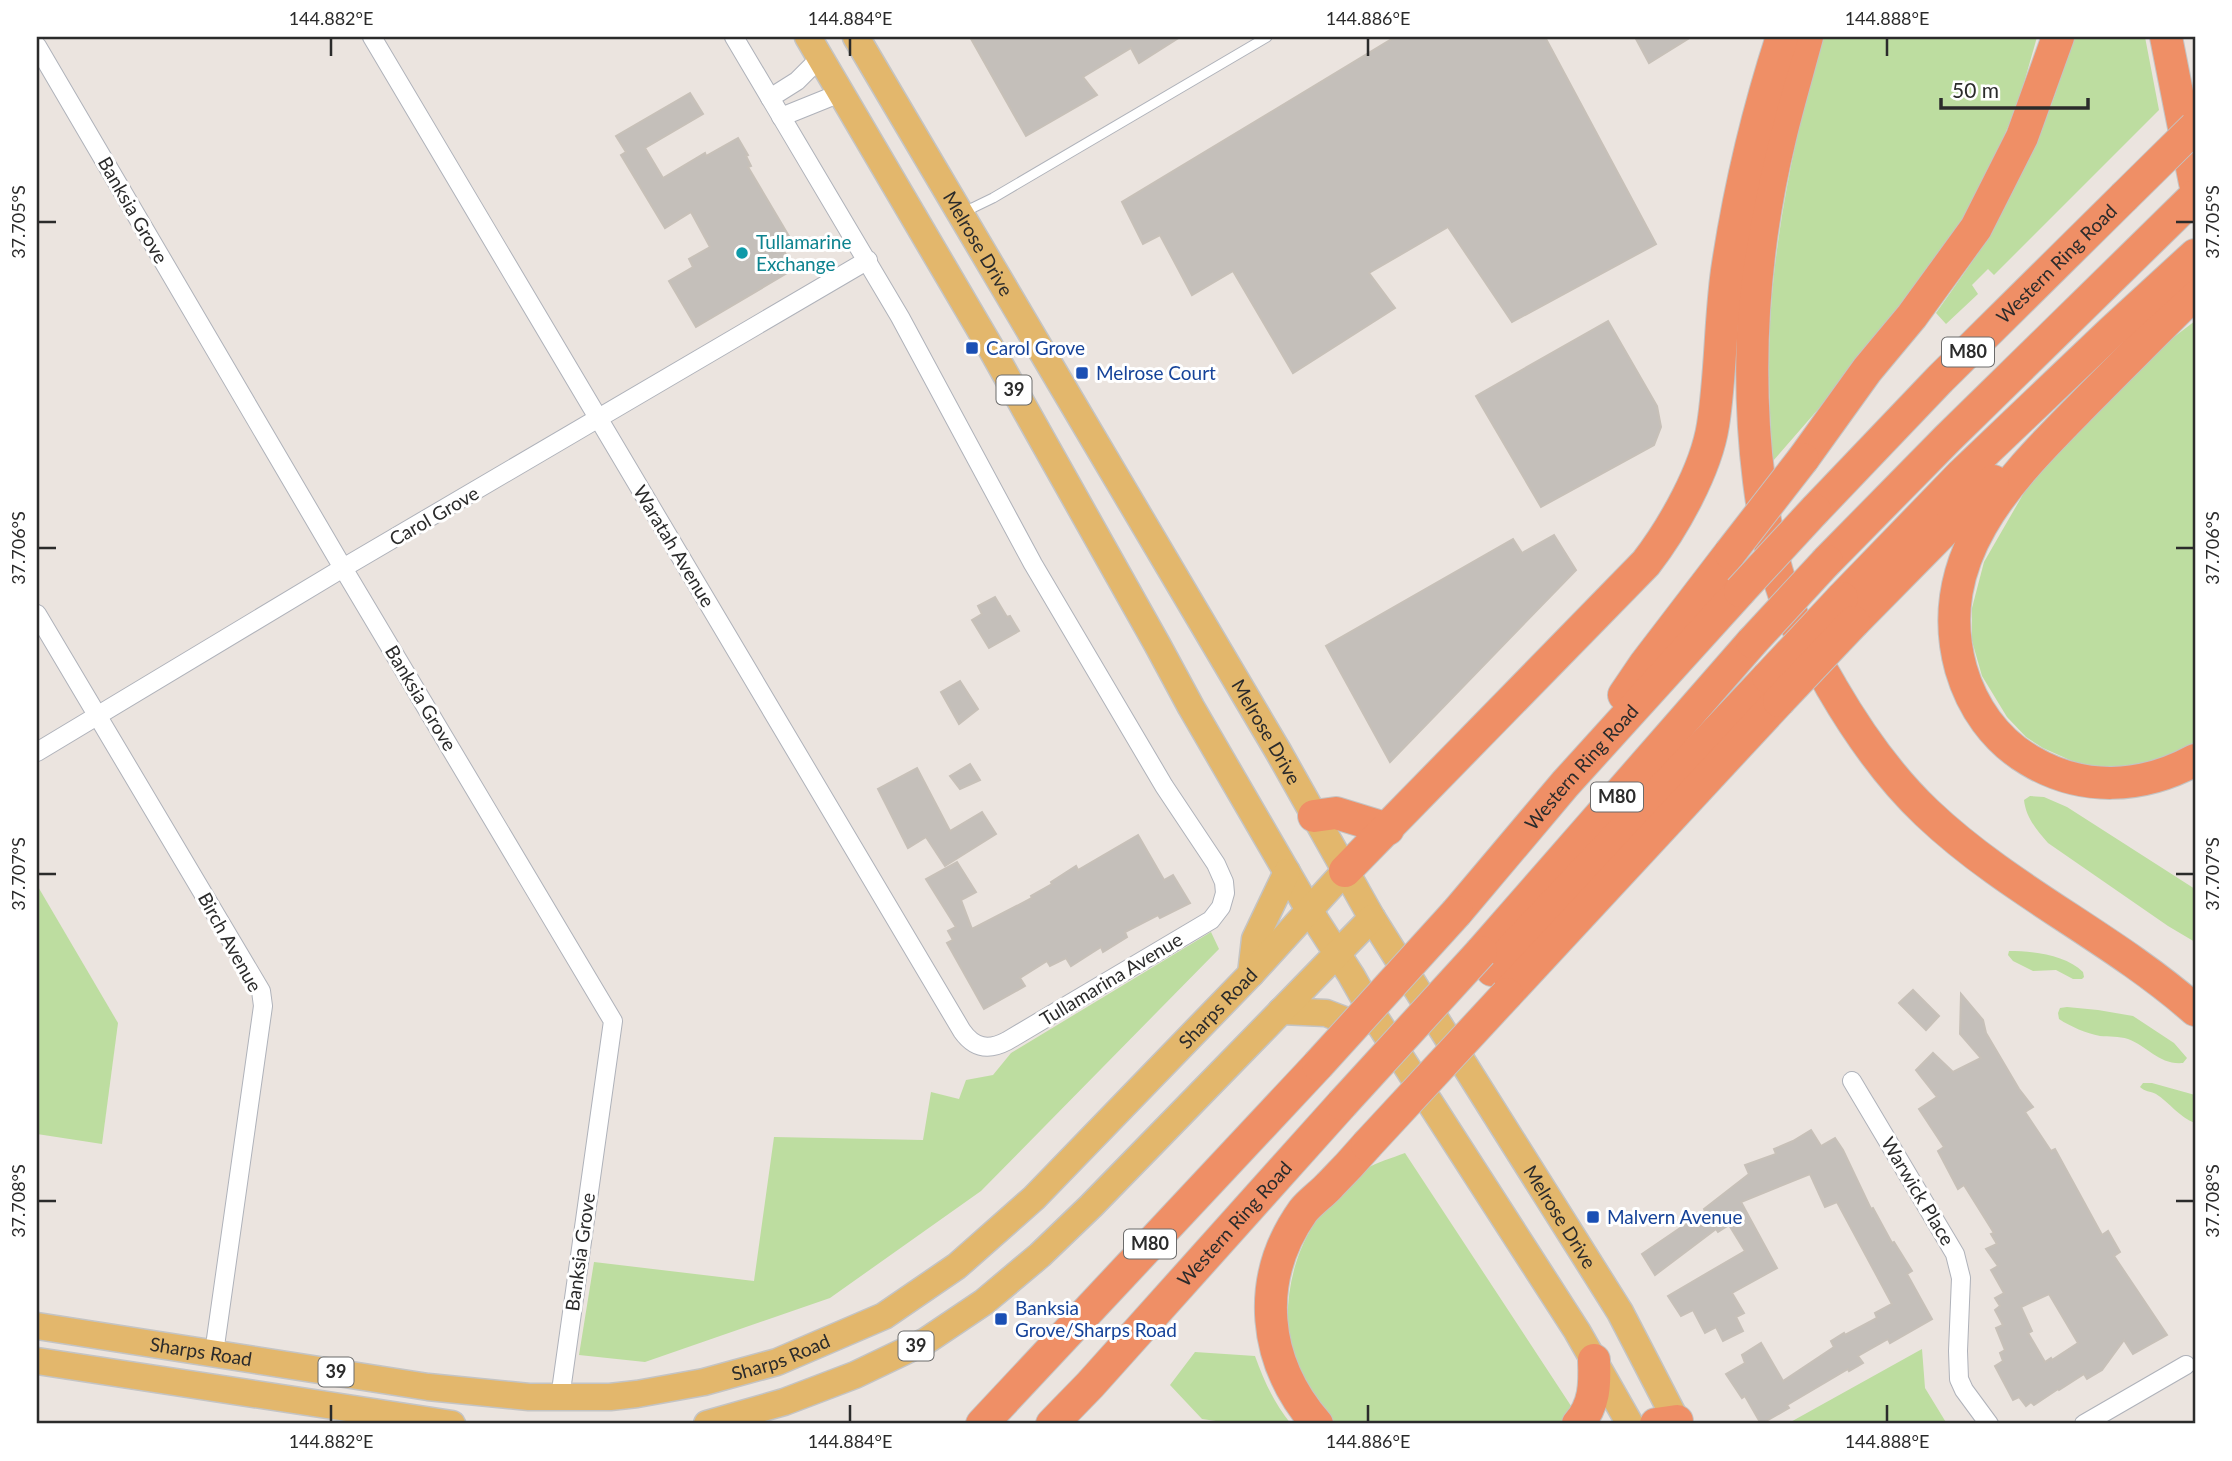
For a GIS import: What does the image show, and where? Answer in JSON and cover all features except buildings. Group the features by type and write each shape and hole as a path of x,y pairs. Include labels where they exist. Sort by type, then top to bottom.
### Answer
{"highway":[{"path":"1345,871 1646,563 1664,540 1699,470 1713,428 1727,272 1760,104 1782,37"},
{"path":"1807,37 1779,141 1764,226 1756,299 1752,397 1755,452 1764,520 1777,573 1795,623 1847,714 1926,812 2021,888 2154,978 2195,1010"},
{"path":"1565,784 1644,664 1803,459 1867,370 1912,316 1976,228 2022,137 2058,37"},
{"path":"2166,37 2195,183"},
{"path":"2187,37 2195,77"},
{"name":"Western Ring Road","path":"982,1424 1318,1065 1457,912 1565,784 1815,510 1940,379 2195,127"},
{"name":"Western Ring Road","path":"1052,1424 1354,1124 1494,972 1752,642 1827,561 1948,438 2195,196"},
{"path":"1317,1424 1307,1413 1278,1358 1270,1308 1278,1259 1290,1232 1354,1124 1494,972 1848,610 1962,474 2147,297 2195,255"},
{"path":"2195,293 2012,480 1984,519 1962,566 1956,591 1956,640 1964,677 1979,711 1990,727 2015,751 2047,770 2082,781 2122,783 2156,778 2195,760"},
{"path":"1848,610 2154,333"},
{"path":"1314,817 1336,813 1388,829"},
{"path":"1578,1424 1588,1412 1591,1403 1594,1360"}],"main road":[{"name":"Melrose Drive","path":"856,37 1278,751 1372,918 1620,1312 1670,1423"},
{"name":"Melrose Drive","path":"814,47 843,92 1309,910 1594,1360 1630,1424"},
{"path":"1016,395 1054,373"},
{"name":"Sharps Road","path":"37,1326 428,1387 509,1396 610,1397 704,1382 777,1362 884,1316 957,1266 1009,1222 1251,974 1345,871"},
{"path":"1251,974 1255,939 1287,872"},
{"name":"39","path":"707,1424 784,1402 855,1375 926,1342 984,1302 1040,1255 1091,1206 1372,918"},
{"path":"1281,1011 1326,1013 1352,1023 1376,1019"},
{"path":"884,1316 901,1354"},
{"name":"Sharps Road","path":"37,1362 452,1424"}],"street":[{"name":"Waratah Avenue","path":"372,37 962,1031 968,1039 983,1047"},
{"path":"734,37 868,261"},
{"name":"Banksia Grove","path":"37,46 613,1021 560,1398"},
{"path":"770,98 797,81 814,47"},
{"path":"781,117 843,92"},
{"name":"Carol Grove","path":"37,752 344,568 868,261"},
{"name":"Tullamarina Avenue","path":"868,261 1033,564 1164,786 1216,864 1224,882 1225,894 1221,907 1211,920 1007,1041 991,1048 983,1047"},
{"name":"Birch Avenue","path":"37,614 261,991 263,1006 214,1353"},
{"name":"Warwick Place","path":"1852,1081 1955,1254 1961,1279 1959,1379 1989,1424"},
{"path":"2084,1424 2186,1365"}],"lane":[{"path":"960,214 993,198 1267,37"}],"green space":[{"path":"1821,37 2037,37 2018,104 1972,209 1908,306 1773,461 1769,368 1774,274 1793,154"},
{"path":"2072,37 2145,37 2159,110 1994,275 1988,269 1972,285 1978,294 1946,324 1936,313 1971,264 2016,186 2048,113"},
{"path":"2195,321 2195,749 2176,762 2090,769 2043,748 2026,737 2007,717 1982,676 1972,641 1972,608 1984,562 2029,484 2097,406 2157,350"},
{"path":"2030,796 2044,797 2067,807 2195,889 2195,942 2048,843 2027,812 2024,800"},
{"path":"37,885 118,1023 102,1144 37,1134"},
{"path":"1211,932 1219,949 981,1191 830,1298 645,1362 579,1355 594,1262 754,1281 774,1137 923,1140 931,1092 959,1099 966,1080 993,1075 1011,1053"},
{"path":"2009,951 2038,953 2058,958 2076,966 2083,972 2084,977 2073,979 2056,970 2033,971 2013,961 2008,955"},
{"path":"2060,1008 2133,1016 2174,1043 2187,1058 2183,1063 2167,1061 2128,1039 2100,1036 2068,1025 2059,1019 2058,1013"},
{"path":"2143,1083 2195,1095 2195,1123 2156,1094 2142,1089 2140,1087"},
{"path":"1405,1153 1575,1412 1563,1424 1334,1424 1302,1382 1295,1367 1288,1318 1289,1294 1302,1246 1328,1205 1355,1178 1380,1162"},
{"path":"1922,1349 1925,1388 1947,1424 1787,1424"},
{"path":"1195,1352 1255,1356 1270,1392 1291,1424 1237,1424 1202,1419 1170,1385"}],"place":[{"name":"Tullamarine Exchange","path":"742,253"},
{"name":"Carol Grove","path":"972,348"},
{"name":"Melrose Court","path":"1082,373"},
{"name":"Malvern Avenue","path":"1593,1217"},
{"name":"Banksia Grove/Sharps Road","path":"1001,1319"}]}
